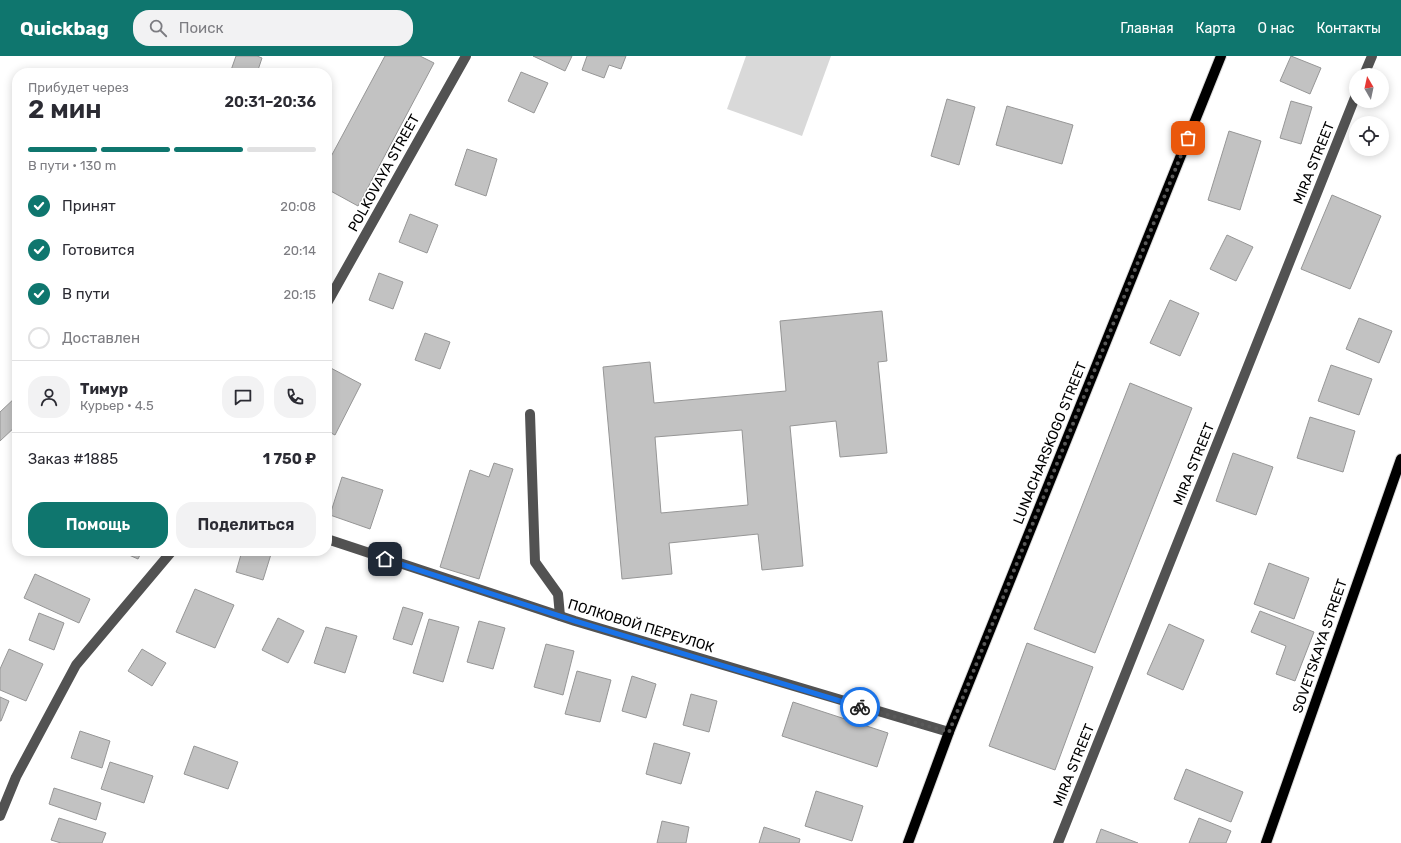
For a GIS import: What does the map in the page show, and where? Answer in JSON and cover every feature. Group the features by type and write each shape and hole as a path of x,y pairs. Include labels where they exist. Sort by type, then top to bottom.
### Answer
{"main road":[{"name":"LUNACHARSKOGO STREET","path":"908,843 949,732 1221,56"},
{"name":"SOVETSKAYA STREET","path":"1266,843 1401,459"}],"street":[{"name":"POLKOVAYA STREET","path":"332,294 466,56"},
{"path":"1367,68 1372,56"},
{"name":"MIRA STREET","path":"1058,843 1351,108"},
{"path":"530,414 536,562 558,594 560,616"},
{"name":"ПОЛКОВОЙ ПЕРЕУЛОК","path":"332,541 560,616 949,732"},
{"path":"0,816 16,777 76,665 168,556"}],"shaded area":[{"path":"746,56 831,56 802,136 727,109"}],"building":[{"path":"236,56 257,56 262,58 259,68 232,68"},
{"path":"385,56 420,56 434,63 358,206 332,192 332,155"},
{"path":"533,56 572,56 565,71"},
{"path":"587,56 626,56 621,69 609,65 604,78 582,70"},
{"path":"1291,56 1321,68 1310,94 1280,81"},
{"path":"521,72 548,83 534,113 508,101"},
{"path":"947,99 975,107 959,165 931,156"},
{"path":"1291,101 1312,107 1301,144 1280,138"},
{"path":"1007,106 1073,125 1062,164 996,145"},
{"path":"1229,131 1261,141 1240,210 1208,200"},
{"path":"467,149 497,159 486,196 455,185"},
{"path":"1332,195 1381,216 1350,289 1301,269"},
{"path":"410,214 438,225 427,253 399,242"},
{"path":"1227,235 1253,247 1236,281 1210,269"},
{"path":"379,273 403,282 393,309 369,300"},
{"path":"1170,300 1199,313 1180,356 1150,343"},
{"path":"882,311 887,361 878,362 887,453 840,457 836,421 790,426 803,566 762,570 758,534 669,543 672,574 622,579 603,367 650,362 654,403 786,391 780,321","holes":["742,430 748,505 661,513 655,437"]},
{"path":"1359,318 1392,331 1379,363 1346,349"},
{"path":"425,333 450,342 440,369 415,360"},
{"path":"1331,365 1372,379 1359,415 1318,401"},
{"path":"332,369 361,384 335,435 332,434"},
{"path":"1130,383 1192,408 1095,653 1034,629"},
{"path":"12,401 12,430 0,441 0,412"},
{"path":"1310,417 1355,431 1343,472 1297,458"},
{"path":"1233,453 1273,467 1256,515 1216,501"},
{"path":"494,463 513,469 479,579 440,567 470,470 489,477"},
{"path":"342,477 383,490 370,529 332,516 332,509"},
{"path":"131,556 140,556 138,559"},
{"path":"241,556 270,556 263,580 236,572"},
{"path":"1269,563 1309,578 1294,619 1254,604"},
{"path":"35,574 90,599 79,623 24,598"},
{"path":"195,589 234,605 215,648 176,632"},
{"path":"403,607 423,613 412,645 393,639"},
{"path":"1260,611 1314,632 1295,681 1276,674 1286,646 1251,632"},
{"path":"39,613 64,623 54,650 29,640"},
{"path":"278,618 304,631 288,663 262,650"},
{"path":"429,619 459,627 443,682 413,673"},
{"path":"479,621 505,628 493,669 467,662"},
{"path":"1169,624 1204,640 1183,690 1147,674"},
{"path":"326,627 357,636 345,673 314,663"},
{"path":"1027,643 1093,667 1055,770 989,746"},
{"path":"546,644 574,651 563,695 534,687"},
{"path":"9,649 43,664 26,701 0,690 0,669"},
{"path":"142,649 166,663 152,686 128,671"},
{"path":"577,671 611,680 600,722 565,714"},
{"path":"632,676 656,684 646,718 622,711"},
{"path":"691,694 717,701 709,732 683,725"},
{"path":"0,697 9,701 1,721 0,721"},
{"path":"793,702 888,733 877,767 782,736"},
{"path":"80,731 110,741 102,768 71,758"},
{"path":"654,743 690,753 681,784 646,774"},
{"path":"194,746 238,762 228,789 184,774"},
{"path":"110,762 153,776 144,803 101,789"},
{"path":"1186,769 1243,792 1231,822 1174,799"},
{"path":"54,788 101,803 96,820 49,804"},
{"path":"816,791 863,806 852,841 805,826"},
{"path":"59,818 106,833 102,843 61,843 51,840"},
{"path":"1199,818 1231,831 1226,843 1189,843"},
{"path":"662,821 689,827 686,843 657,843"},
{"path":"764,827 800,839 799,843 759,843"},
{"path":"1101,829 1138,843 1096,843"}],"way so far":[{"path":"860,707 919,725 949,732 1188,138"}],"route":[{"path":"385,559 575,621 860,707"}]}
